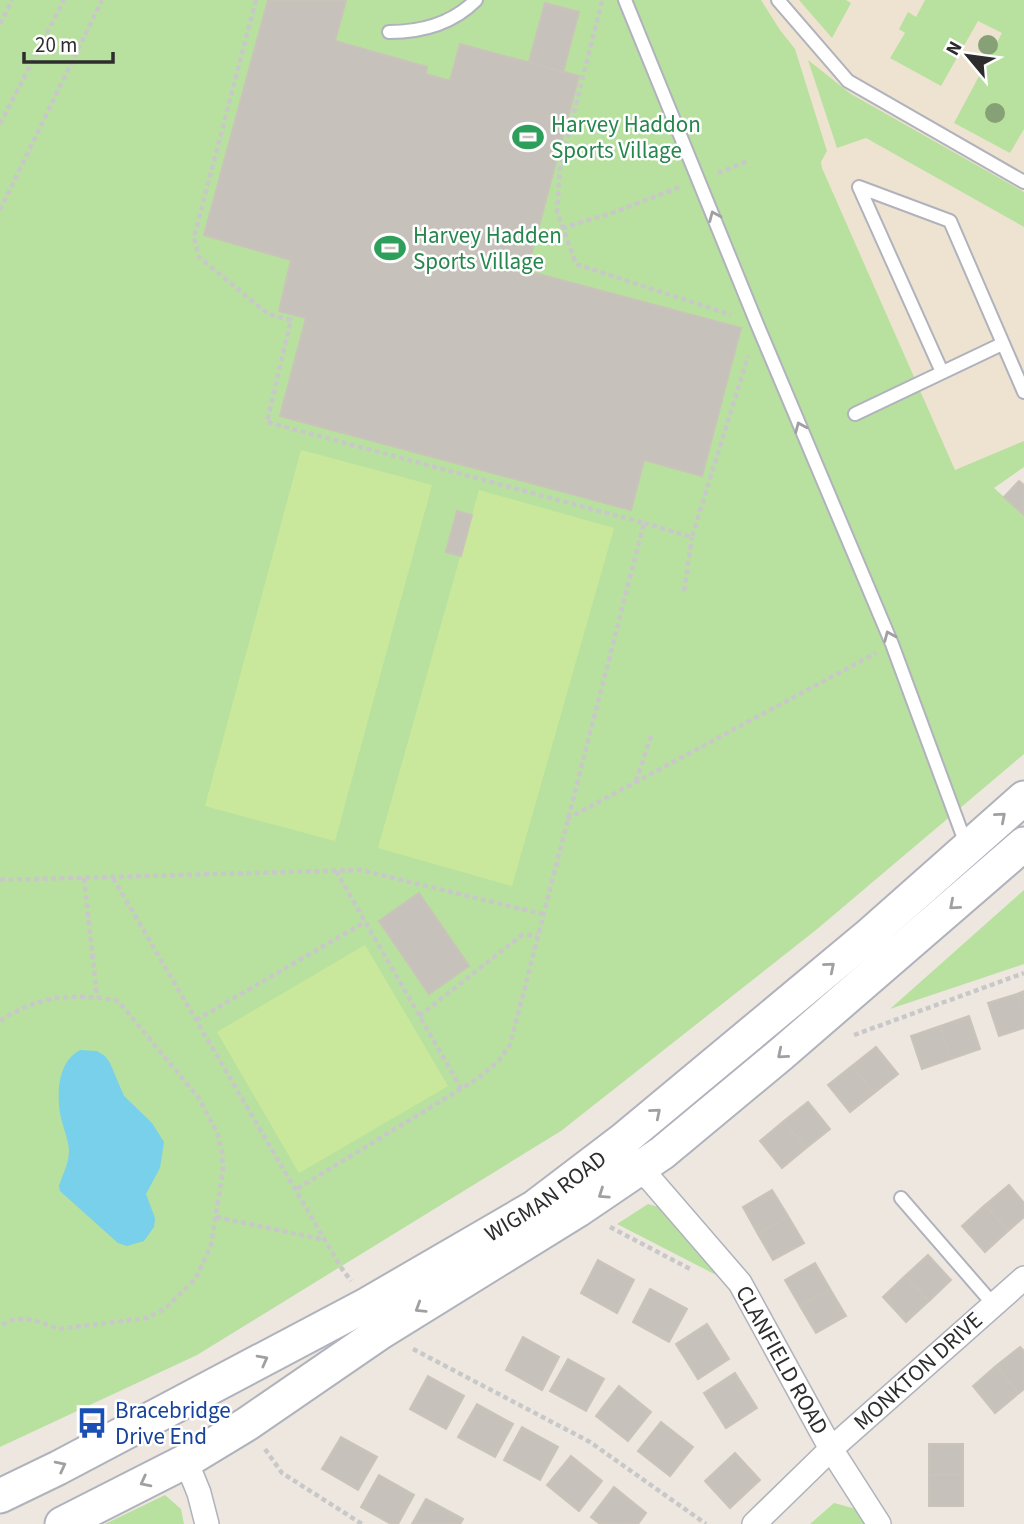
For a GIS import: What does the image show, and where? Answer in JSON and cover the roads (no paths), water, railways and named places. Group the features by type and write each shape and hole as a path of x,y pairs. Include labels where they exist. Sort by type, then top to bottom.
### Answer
{"street":[{"name":"WIGMAN ROAD","path":"62,1524 186,1461 247,1424 374,1318 535,1208 623,1140 867,937 1024,798"},
{"name":"WIGMAN ROAD","path":"0,1496 374,1318 578,1210 662,1153 1024,844"},
{"path":"967,847 990,874"},
{"name":"CLANFIELD ROAD","path":"623,1140 638,1170 651,1180 740,1283 831,1449 879,1524"},
{"name":"MONKTON DRIVE","path":"754,1524 831,1449 1024,1278"},
{"path":"186,1461 199,1493 207,1524"}],"lane":[{"path":"388,32 436,26 476,0"},
{"path":"625,0 757,324 892,644 967,847"},
{"path":"778,0 848,81 1024,182"},
{"path":"942,372 859,187 950,221 1024,392"},
{"path":"855,414 1002,344"},
{"path":"901,1198 993,1304"}],"water":[{"path":"80,1050 97,1051 105,1056 124,1096 152,1123 164,1142 160,1168 146,1194 155,1218 154,1227 144,1241 127,1246 118,1243 60,1191 69,1150 60,1113 59,1086 67,1062"}],"place":[{"name":"Harvey Haddon Sports Village","path":"528,137"},
{"name":"Harvey Hadden Sports Village","path":"390,248"},
{"name":"Bracebridge Drive End","path":"92,1423"}]}
